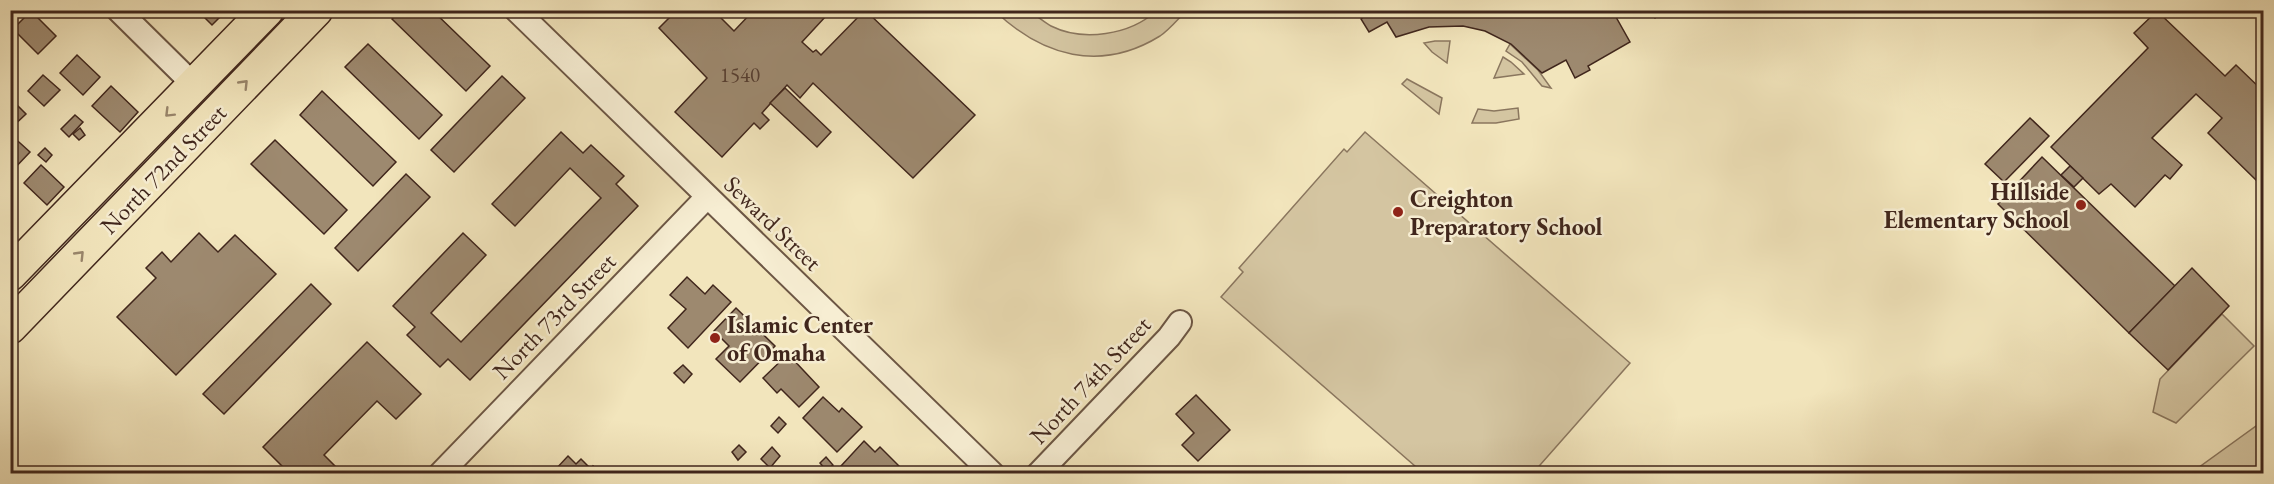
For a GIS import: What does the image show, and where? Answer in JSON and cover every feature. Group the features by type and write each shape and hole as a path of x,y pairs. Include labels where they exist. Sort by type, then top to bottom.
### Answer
{"main road":[{"name":"North 72nd Street","path":"15,260 195,86 267,10"},
{"name":"North 72nd Street","path":"10,327 316,10"}],"street":[{"path":"118,10 195,86"},
{"name":"Seward Street","path":"516,10 993,474"},
{"name":"North 73rd Street","path":"440,474 707,197"},
{"path":"15,260 50,286"},
{"name":"North 74th Street","path":"1038,474 1169,338 1180,322"}],"shaded area":[{"path":"1024,10 1064,31 1091,35 1120,31 1133,26 1156,11 1186,11 1163,34 1138,47 1116,54 1094,56 1073,54 1032,39 1013,27 995,11"},
{"path":"1450,41 1447,63 1424,43"},
{"path":"1510,44 1538,70 1551,88 1542,86 1522,62 1506,51"},
{"path":"1503,57 1511,62 1524,74 1494,78"},
{"path":"1407,79 1442,98 1439,114 1402,84"},
{"path":"1518,108 1519,119 1496,123 1472,123 1478,109 1494,111"},
{"path":"1365,132 1630,363 1533,473 1423,473 1221,297 1243,272 1239,268 1344,149 1347,152"},
{"path":"2222,314 2254,346 2176,423 2153,412 2160,379"},
{"path":"2263,421 2263,473 2191,473"}],"building":[{"path":"197,10 227,10 212,25"},
{"path":"401,10 432,10 490,66 466,91 392,19"},
{"path":"663,10 713,10 734,31 754,10 828,10 824,14 826,16 802,42 813,52 816,50 821,55 865,10 975,115 913,178 813,83 800,98 787,85 762,113 769,120 760,129 754,123 722,157 675,112 707,78 659,28 670,17"},
{"path":"1362,10 1612,10 1630,42 1588,66 1590,70 1575,78 1566,60 1542,73 1511,44 1485,31 1463,26 1429,27 1396,37 1387,22 1369,32 1361,19 1365,16"},
{"path":"1647,10 1663,10 1655,18"},
{"path":"31,11 56,36 38,54 13,29"},
{"path":"2157,11 2225,76 2236,65 2264,92 2264,175 2257,181 2208,133 2222,118 2196,94 2152,138 2182,165 2170,179 2165,175 2135,207 2111,184 2099,194 2051,147 2148,48 2134,33"},
{"path":"368,44 442,115 419,139 345,67"},
{"path":"77,55 100,77 83,95 60,73"},
{"path":"43,75 60,90 44,106 28,91"},
{"path":"502,76 525,98 454,172 431,150"},
{"path":"111,86 138,112 120,132 92,106"},
{"path":"785,88 831,132 817,147 770,103"},
{"path":"10,89 17,95 10,103"},
{"path":"322,91 396,162 373,186 300,115"},
{"path":"16,104 26,114 11,128 10,110"},
{"path":"75,115 83,122 69,137 61,129"},
{"path":"2030,118 2049,136 2004,182 1985,164"},
{"path":"80,128 85,135 79,140 73,134"},
{"path":"561,132 583,153 591,145 624,176 616,184 638,206 470,380 448,359 440,367 407,335 415,327 393,306 463,233 486,255 431,313 461,342 601,198 570,168 515,226 492,204"},
{"path":"10,134 30,152 11,172 10,172"},
{"path":"275,140 347,210 324,234 251,164"},
{"path":"45,148 52,155 46,162 38,155"},
{"path":"2042,157 2175,286 2129,333 1998,204"},
{"path":"41,165 64,187 47,205 24,183"},
{"path":"2070,166 2083,178 2074,187 2061,175"},
{"path":"406,174 430,197 358,271 335,248"},
{"path":"199,233 218,252 235,235 276,274 176,375 117,317 156,278 146,268 162,252 171,262"},
{"path":"2192,268 2229,306 2168,370 2129,333"},
{"path":"687,277 705,294 713,285 731,302 688,348 668,328 686,309 670,295"},
{"path":"311,284 331,304 224,414 203,394"},
{"path":"736,308 775,346 740,382 716,359 729,346 714,331"},
{"path":"367,342 421,394 396,419 377,401 324,455 343,474 290,474 263,447"},
{"path":"788,354 819,387 799,407 781,389 777,393 763,378"},
{"path":"683,365 692,374 684,383 674,373"},
{"path":"1196,395 1230,430 1198,461 1182,445 1194,433 1176,414"},
{"path":"823,397 839,412 842,408 862,427 837,452 803,418"},
{"path":"779,417 786,424 778,433 771,426"},
{"path":"864,441 875,452 880,447 902,469 898,474 849,474 841,466"},
{"path":"739,445 746,452 738,460 732,452"},
{"path":"772,447 780,456 770,468 761,459"},
{"path":"568,456 576,464 581,459 591,469 593,466 601,474 556,474 554,471"},
{"path":"826,457 833,465 826,470 820,463"}],"place":[{"name":"Hillside Elementary School","path":"2081,205"},
{"name":"Creighton Preparatory School","path":"1398,212"},
{"name":"Islamic Center of Omaha","path":"715,338"}]}
